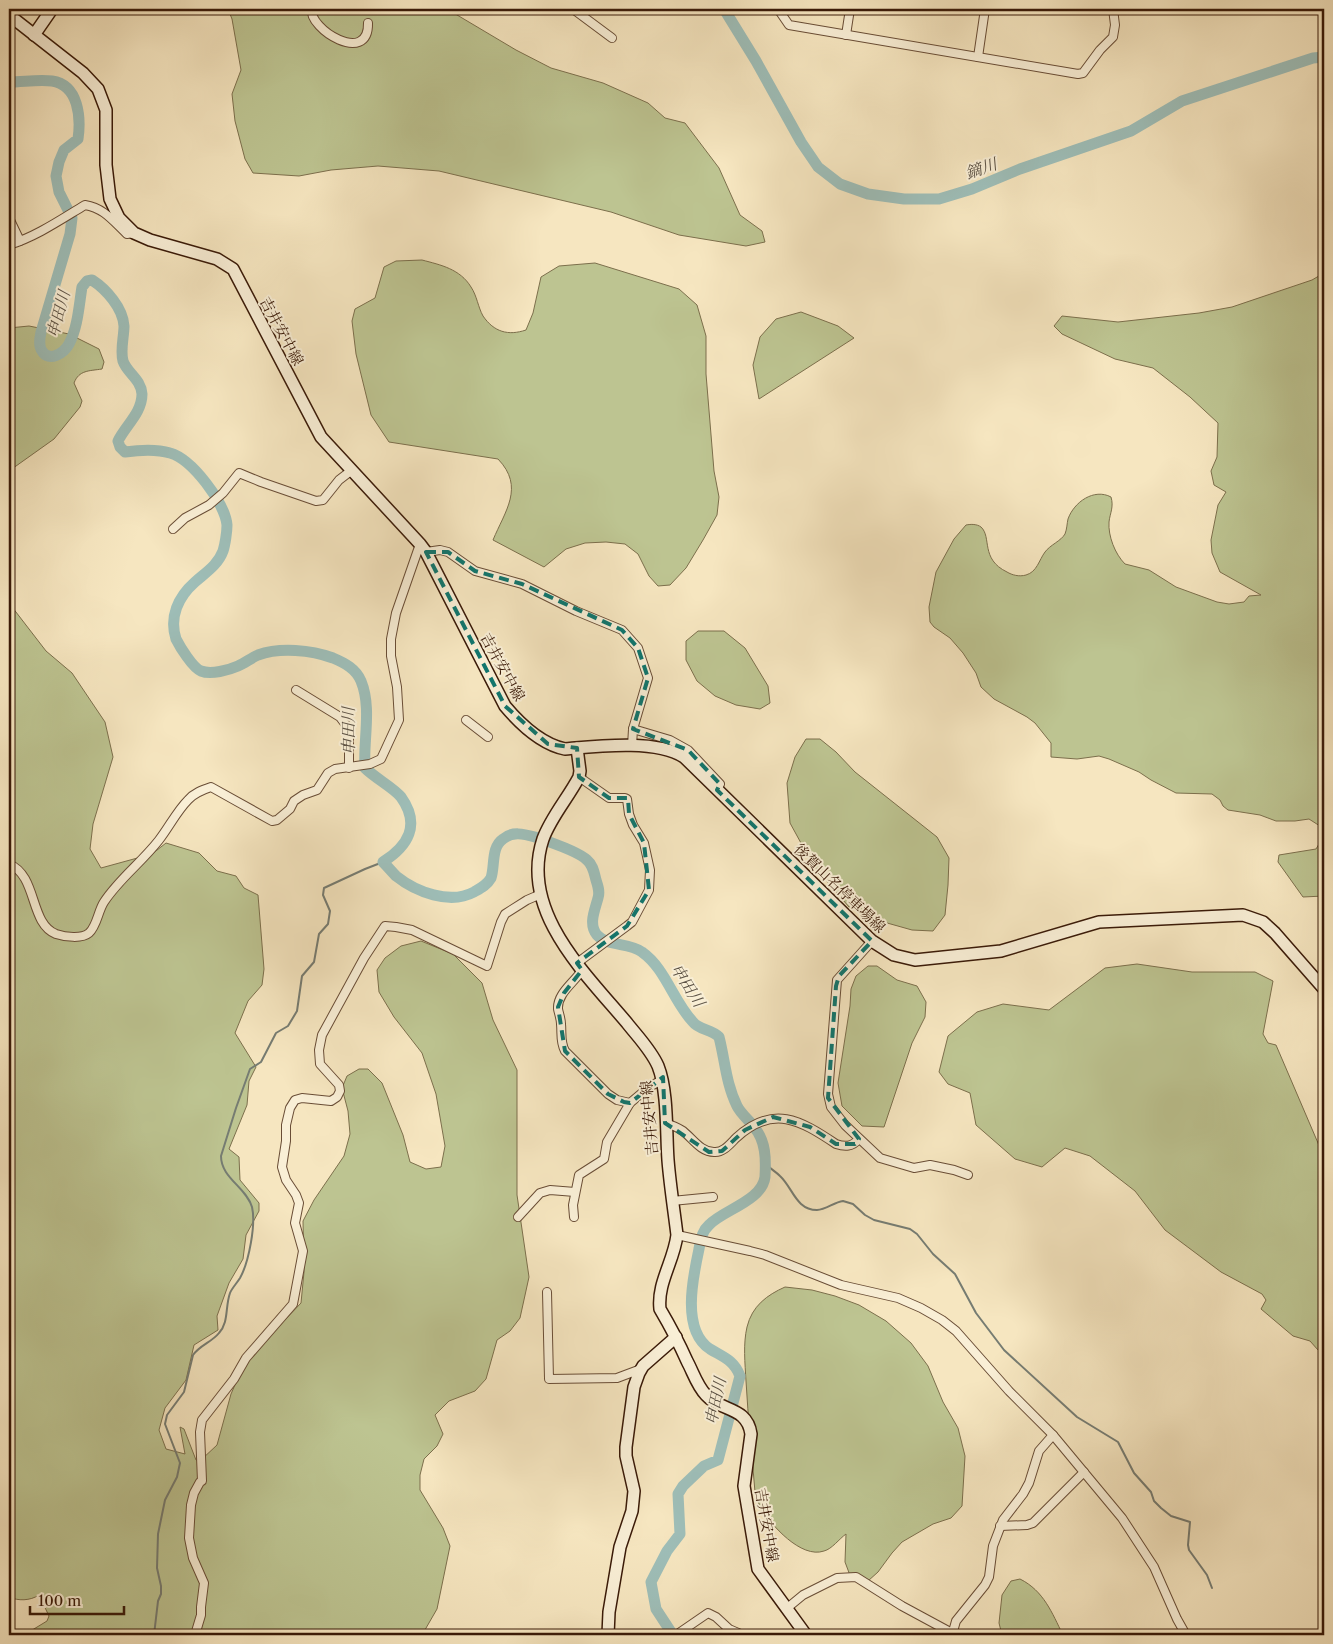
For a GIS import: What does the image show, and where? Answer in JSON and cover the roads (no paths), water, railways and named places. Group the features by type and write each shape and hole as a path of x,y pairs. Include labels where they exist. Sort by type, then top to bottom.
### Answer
{"main road":[{"path":"9,15 34,35 52,9"},
{"name":"吉井安中線","path":"34,35 83,73 98,89 106,110 106,165 110,199 119,218 134,233 150,240 217,260 233,270 321,437 423,548 505,706 514,717 548,744 565,749 577,748"},
{"name":"後賀山名停車場線","path":"577,748 654,746 675,751 684,757 872,941 894,955 915,960 1001,951 1099,922 1243,915 1263,922 1324,989"},
{"path":"577,748 579,776"},
{"name":"吉井安中線","path":"579,776 544,838 538,864 541,894 554,930 579,966 645,1046 658,1065 662,1080 672,1200 681,1236 659,1298 660,1309 706,1396 746,1419 750,1426 752,1434 744,1486 758,1569 806,1635"},
{"path":"608,1635 609,1612 620,1547 632,1511 634,1491 626,1456 626,1447 636,1379 641,1369 676,1337"}],"street":[{"path":"312,9 311,12 315,21 332,36 345,43 352,44 361,39 368,30 368,23"},
{"path":"573,9 612,38"},
{"path":"778,9 789,26 1078,74 1083,73 1113,36 1115,25 1113,9"},
{"path":"846,35 850,9"},
{"path":"978,57 985,9"},
{"path":"9,245 66,218 85,204 95,206 127,234 134,233"},
{"path":"9,218 20,241"},
{"path":"173,529 185,518 209,505 223,493 239,472 261,482 316,501 323,500 339,480 352,470"},
{"path":"9,864 14,866 25,879 44,925 59,935 84,936 90,932 103,904 115,887 159,841 187,801 195,793 210,787 272,821 277,820 290,809 298,798 316,790 328,773 335,769 370,764 382,759 399,720 397,687 391,656 391,639 396,613 423,548 448,552 475,570 522,584 576,611 622,630 638,648 648,678 633,729 632,746"},
{"path":"296,690 340,717 346,725 349,735 349,768"},
{"path":"466,720 488,737"},
{"path":"633,729 670,740 688,750 720,784 717,790"},
{"path":"579,776 609,798 627,799 633,825 644,843 650,870 649,890 632,922 579,966 578,977 564,993 558,1007 561,1020 562,1045 565,1051 608,1094 618,1100 630,1103"},
{"path":"195,1635 201,1614 200,1607 204,1583 193,1558 189,1538 194,1493 202,1481 200,1432 202,1420 234,1379 246,1358 293,1304 302,1251 295,1223 299,1203 286,1180 282,1168 286,1141 286,1124 290,1108 295,1100 314,1098 331,1101 337,1097 340,1091 339,1085 320,1064 319,1050 322,1035 364,958 385,926 412,930 487,966 505,914 527,900 541,894"},
{"path":"872,941 837,980 828,1094 831,1108 858,1139 887,1161 914,1168 930,1165 968,1175"},
{"path":"574,1217 575,1192 580,1172 604,1159 607,1142 630,1103 649,1087 662,1080"},
{"path":"666,1123 684,1132 702,1148 716,1153 722,1151 753,1125 774,1117 810,1127 836,1144 850,1146 855,1144 858,1139"},
{"path":"518,1218 540,1193 550,1190 575,1192"},
{"path":"672,1200 713,1197"},
{"path":"681,1236 765,1255 841,1285 898,1298 932,1314 956,1331 1009,1391 1053,1435 1135,1536 1154,1567 1186,1635"},
{"path":"547,1292 549,1380 617,1378 641,1369"},
{"path":"786,1609 803,1595 837,1578 856,1577 952,1634 956,1622 989,1578 993,1546 1000,1526 1009,1511 1024,1494 1040,1451 1053,1435"},
{"path":"1000,1526 1033,1523 1084,1472"},
{"path":"676,1635 708,1613 716,1617 729,1629 743,1635"},
{"path":"1241,1635 1252,1635"}],"waterway":[{"name":"鏑川","path":"724,9 756,61 801,142 818,167 840,184 868,194 904,199 939,199 972,189 1020,169 1131,131 1182,101 1313,58 1324,57"},
{"name":"申田川","path":"9,82 47,80 61,84 73,96 78,112 78,139 64,150 56,176 59,192 72,218 70,234 41,332 41,349 48,356 64,351 69,344 78,316 82,287 87,281 92,280 103,288 121,312 124,326 123,361 137,380 142,394 136,413 118,441 120,447 125,452 159,451 179,457 206,483 225,516 227,531 221,556 215,565 184,594 174,615 176,639 187,657 194,666 205,672 220,672 241,665 258,655 286,650 324,655 350,667 361,681 366,702 365,768 401,797 410,817 411,826 405,842 392,856 383,862 396,876 413,887 433,895 444,897 465,896 488,883 491,878 494,857 499,842 507,836 522,834 535,837 577,853 591,864 599,891 593,922 594,931 597,935 607,941 642,952 657,967 680,1005 693,1022 698,1027 712,1032 719,1037 733,1098 739,1109 758,1132 763,1144 765,1177 757,1193 707,1227 700,1243 691,1302 695,1329 701,1340 710,1349 735,1366 740,1376 718,1460 704,1466 683,1486 678,1494 680,1534 667,1551 651,1582 656,1609 673,1635"},
{"path":"154,1635 158,1601 161,1594 157,1568 158,1534 165,1500 177,1477 180,1463 165,1424 167,1415 184,1392 193,1355 222,1329 226,1319 230,1293 243,1271 249,1253 252,1233 252,1207 245,1194 229,1177 222,1164 221,1156 250,1069 261,1062 276,1033 288,1026 297,1011 302,976 314,962 319,934 328,924 330,911 323,895 324,888 383,862"},
{"path":"765,1163 778,1174 799,1202 810,1209 820,1210 843,1201 853,1204 874,1220 910,1229 917,1234 933,1254 955,1274 976,1313 1004,1350 1077,1417 1118,1442 1134,1473 1151,1492 1154,1501 1171,1516 1190,1522 1189,1550 1207,1575 1212,1588"}]}
